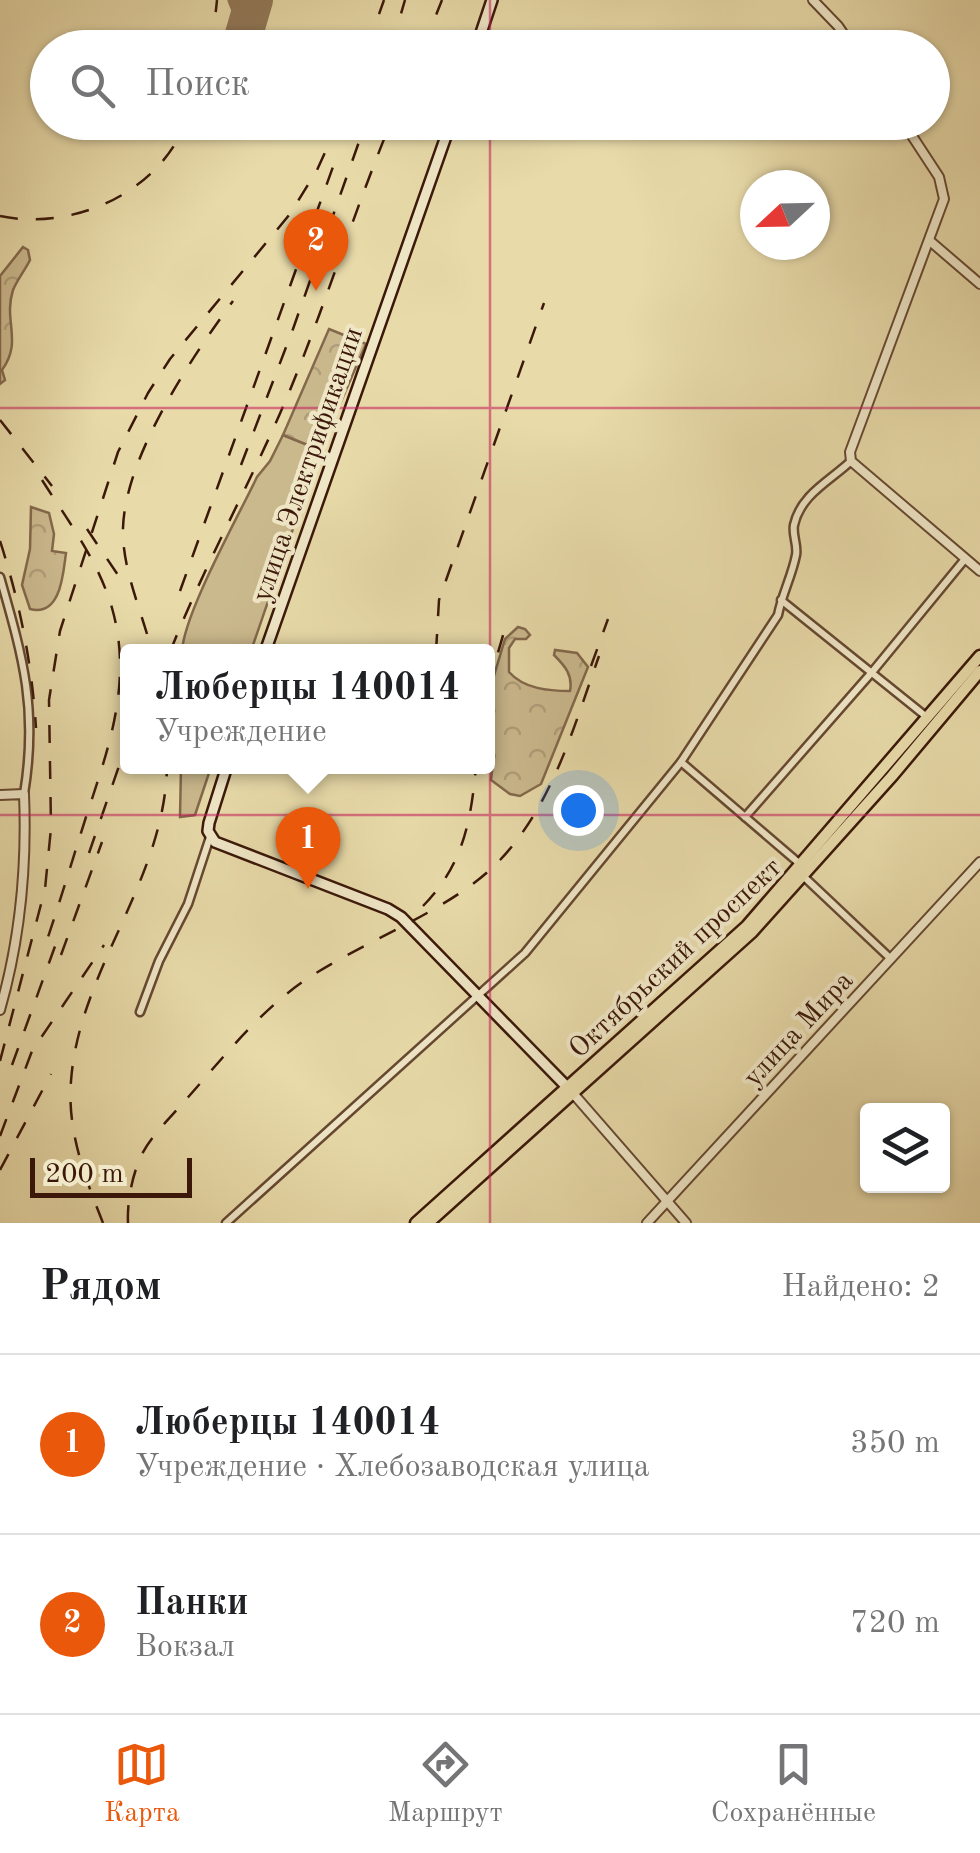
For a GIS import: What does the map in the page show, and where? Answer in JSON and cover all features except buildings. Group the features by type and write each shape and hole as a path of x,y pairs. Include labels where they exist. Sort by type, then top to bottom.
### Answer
{"main road":[{"path":"482,30 492,0"},
{"name":"улица Электрификации","path":"268,644 444,140"},
{"name":"Октябрьский проспект","path":"803,871 980,656"},
{"name":"Октябрьский проспект","path":"428,1223 803,871 980,670"},
{"path":"224,774 209,823 210,837 221,846 388,908 407,922 571,1091"},
{"name":"Октябрьский проспект","path":"416,1223 571,1091"}],"street":[{"path":"813,0 841,30"},
{"path":"915,140 943,184 944,199 850,452 850,461 980,571"},
{"path":"930,240 980,284"},
{"path":"924,254 933,258 943,255"},
{"path":"226,1223 525,953 680,762 778,615 798,550 794,526 800,510 816,489 850,461"},
{"path":"745,817 873,671 965,558"},
{"path":"0,577 18,634 31,736 24,794 18,935 0,1010"},
{"path":"781,600 929,718"},
{"path":"680,762 803,871 890,959"},
{"path":"0,794 24,794"},
{"path":"140,1012 158,961 188,904 210,837"},
{"name":"улица Мира","path":"647,1223 980,862"},
{"path":"571,1091 686,1223"}],"green space":[{"path":"23,247 30,260 13,290 11,350 2,370 5,380 0,384 0,276"},
{"path":"329,329 366,344 320,450 283,435"},
{"path":"283,435 320,450 253,644 183,644 213,565 257,477"},
{"path":"31,507 49,513 54,534 52,551 66,553 58,592 48,607 40,610 30,609 22,585 30,549"},
{"path":"518,627 530,635 515,639 509,648 509,672 529,685 570,691 569,675 554,655 555,650 577,653 588,667 541,784 520,796 510,794 491,780 495,774 495,672 505,639"},
{"path":"181,774 209,774 195,815 180,817"}],"taxiway":[{"path":"235,0 246,27"}],"runway":[{"path":"245,30 254,0"}],"railway":[{"path":"214,30 217,0"},
{"path":"373,30 384,0"},
{"path":"396,30 405,0"},
{"path":"430,30 442,0"},
{"path":"0,216 56,218 110,202 155,169 177,140"},
{"path":"0,1061 45,889 51,828 49,700 60,631 118,452 170,359 290,214 331,140"},
{"path":"241,465 360,140"},
{"path":"173,644 285,402 384,140"},
{"path":"180,591 338,153"},
{"path":"147,634 125,555 127,500 135,471 163,409 233,301"},
{"path":"436,644 439,600 544,303"},
{"path":"0,420 52,486"},
{"path":"42,480 99,574 112,608 120,662 110,740 44,949"},
{"path":"87,529 126,587"},
{"path":"0,541 24,634 36,728"},
{"path":"591,666 608,619"},
{"path":"495,663 506,625"},
{"path":"128,1223 133,1180 145,1149 260,1018 313,975 436,908 500,860 548,789 599,656"},
{"path":"89,853 120,763"},
{"path":"103,1223 75,1136 71,1081 77,1040 89,1001 152,848 163,808 166,774"},
{"path":"423,906 437,891 463,842 475,774"},
{"path":"61,955 102,842"},
{"path":"12,1065 58,938"},
{"path":"0,1136 32,1051 104,945"},
{"path":"0,1170 51,1074"}],"place":[{"name":"Панки","path":"316,291"},
{"name":"Люберцы 140014","path":"308,889"}]}
